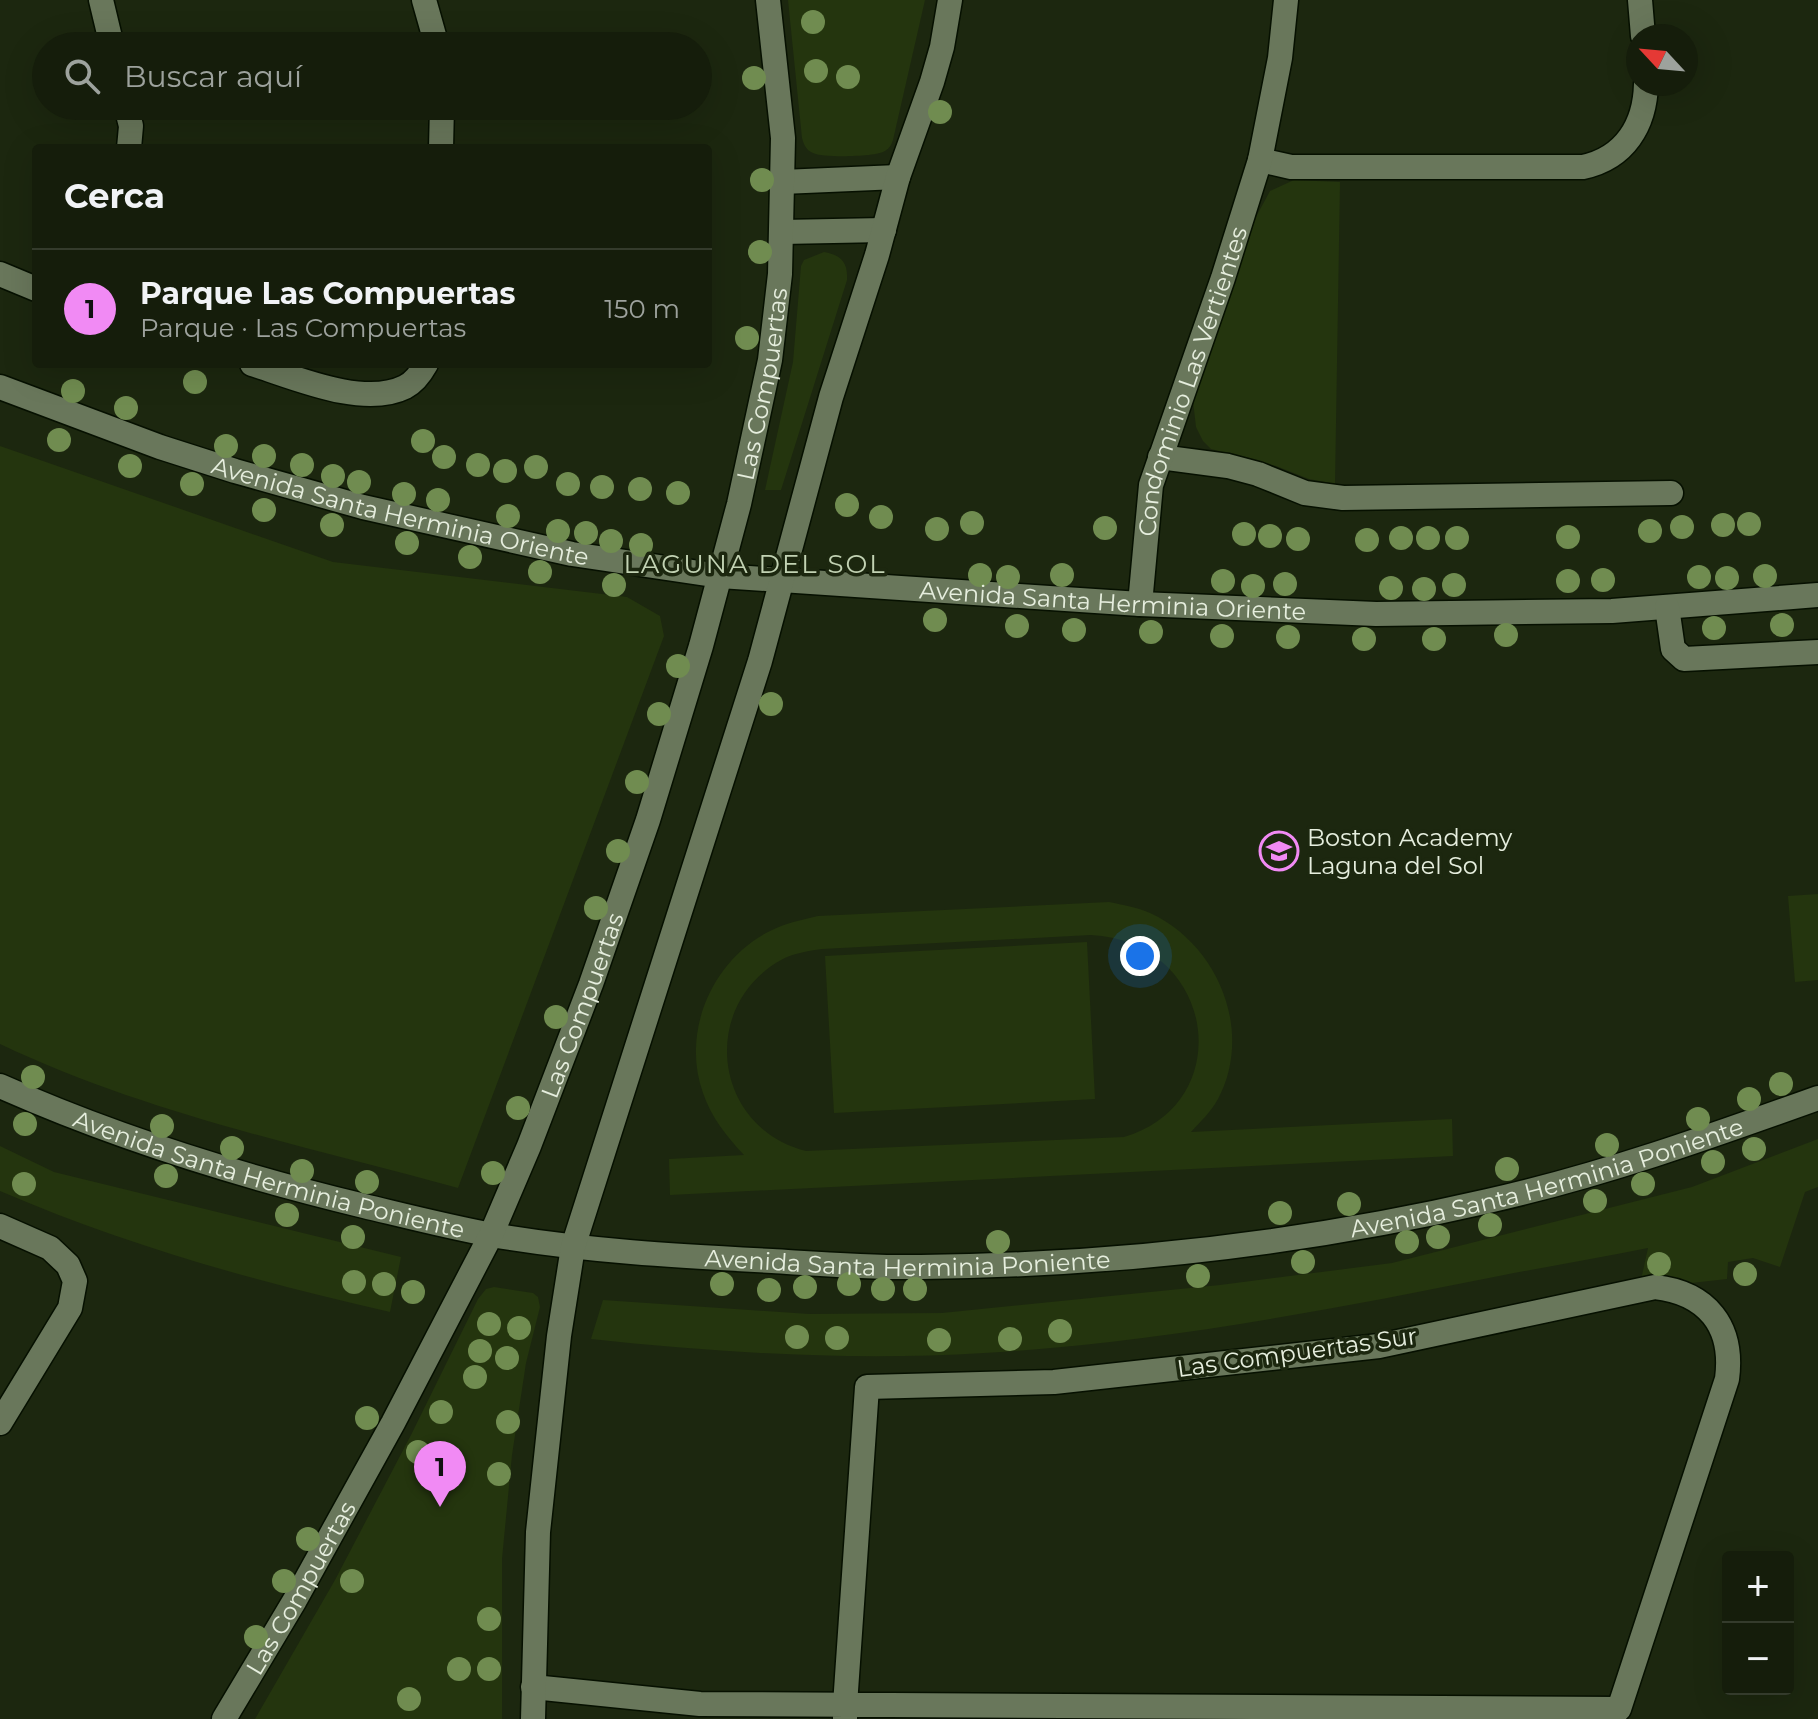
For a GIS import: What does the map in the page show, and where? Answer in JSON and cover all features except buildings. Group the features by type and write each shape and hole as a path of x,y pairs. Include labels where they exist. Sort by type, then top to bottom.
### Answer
{"street":[{"path":"101,0 109,32"},
{"path":"424,0 433,32"},
{"name":"Las Compuertas","path":"224,1719 295,1600 385,1437 491,1235 529,1146 624,895 720,576 770,360 780,274 783,138 768,0"},
{"path":"533,1719 538,1532 559,1336 573,1247 696,866 784,579 831,397 898,177 932,82 950,0"},
{"name":"Condominio Las Vertientes","path":"1140,604 1149,494 1260,160 1278,70 1286,0"},
{"path":"1640,0 1642,24"},
{"path":"1260,160 1291,167 1583,167 1607,159 1629,140 1641,117 1644,96"},
{"path":"129,144 130,120"},
{"path":"441,144 442,120"},
{"path":"782,182 898,177"},
{"path":"782,232 884,230"},
{"path":"0,274 32,287"},
{"path":"265,368 334,389 372,394 406,387 424,368"},
{"name":"Avenida Santa Herminia Oriente","path":"0,387 175,452 363,507 559,551 720,576 1140,604 1376,614 1612,611 1818,595"},
{"path":"1160,457 1228,466 1305,493 1343,498 1671,493"},
{"path":"1667,607 1673,649 1684,659 1818,652"},
{"name":"Avenida Santa Herminia Poniente","path":"0,1086 104,1128 198,1161 295,1189 491,1235 573,1247 690,1257 917,1268 1118,1259 1209,1250 1379,1225 1491,1201 1614,1167 1818,1098"},
{"path":"0,1226 50,1248 68,1265 75,1281 70,1308 0,1423"},
{"name":"Las Compuertas Sur","path":"533,1687 700,1704 845,1712 1618,1714 1727,1379 1729,1361 1722,1328 1710,1310 1695,1297 1675,1289 1655,1287 1379,1346 1054,1382 867,1387 845,1712"}],"green space":[{"path":"788,0 925,0 893,140 885,151 861,156 827,156 813,153 806,147 802,138"},
{"path":"1294,180 1340,182 1335,484 1211,449 1196,427 1193,401 1196,370 1257,215 1270,191"},
{"path":"824,252 842,260 847,280 781,490 765,490 793,362 801,266 804,260"},
{"path":"0,446 333,562 627,597 660,616 664,636 458,1188 168,1109 111,1090 0,1044"},
{"path":"1818,894 1818,980 1795,982 1788,896"},
{"path":"1109,902 1145,911 1174,927 1194,946 1211,968 1223,992 1230,1018 1232,1046 1228,1073 1215,1104 1191,1132 1452,1119 1453,1156 670,1195 669,1159 744,1155 710,1110 697,1070 696,1046 706,1000 732,960 750,944 776,928 818,916","holes":["1091,935 1133,944 1165,965 1187,993 1198,1026 1197,1060 1185,1092 1160,1119 1124,1137 806,1151 775,1138 752,1118 736,1093 728,1064 728,1035 737,1006 754,981 791,956 822,949"]},
{"path":"1087,942 1095,1099 834,1113 825,956"},
{"path":"1818,1139 1818,1187 1805,1192 1780,1267 1753,1258 1728,1262 1727,1279 1682,1284 1641,1280 1648,1248 1243,1324 1049,1348 935,1355 836,1356 738,1352 591,1339 603,1300 809,1314 942,1313 1220,1285 1392,1263 1692,1187"},
{"path":"0,1146 54,1172 401,1257 390,1312 291,1288 143,1245 0,1191"},
{"path":"494,1287 533,1293 538,1297 540,1307 526,1363 512,1455 502,1559 502,1719 255,1719 335,1580 478,1299 486,1289"}],"place":[{"name":"Boston Academy Laguna del Sol","path":"1279,851"},
{"name":"Parque Las Compuertas","path":"440,1507"}],"district":[{"name":"LAGUNA DEL SOL","path":"755,564"}]}
